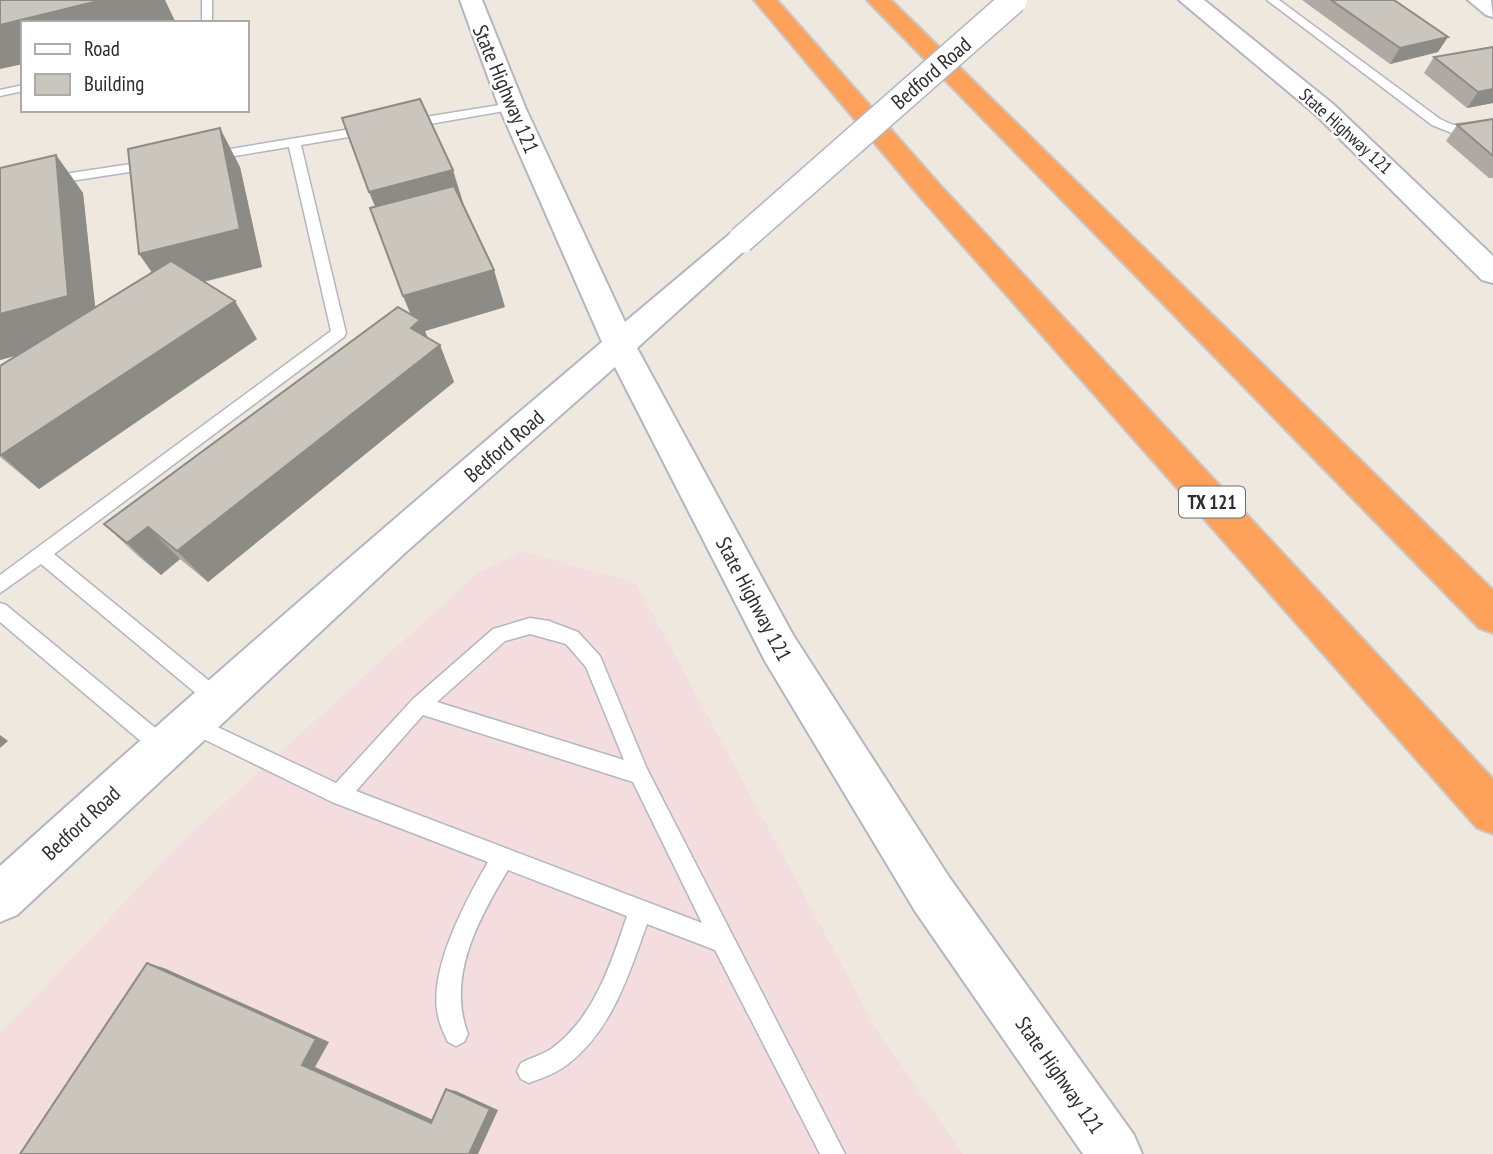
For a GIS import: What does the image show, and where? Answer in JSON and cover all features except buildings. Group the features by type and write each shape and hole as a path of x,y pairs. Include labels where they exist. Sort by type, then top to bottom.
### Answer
{"highway":[{"path":"739,0 826,72"},
{"name":"TX 121","path":"765,0 939,201 1493,812"},
{"path":"878,0 1493,616"}],"main road":[{"name":"State Highway 121","path":"471,0 512,107 620,346 779,648 932,894 1115,1154"},
{"name":"Bedford Road","path":"0,898 404,531 620,346 1014,0"},
{"name":"State Highway 121","path":"1190,0 1324,109 1418,197 1493,273"}],"street":[{"path":"1478,0 1493,10"}],"lane":[{"path":"206,21 208,0"},
{"path":"1272,0 1436,122 1452,129 1493,124"},
{"path":"0,93 21,88"},
{"path":"390,127 512,107"},
{"path":"198,158 376,129"},
{"path":"0,585 339,333 294,143"},
{"path":"40,183 170,162"},
{"path":"41,554 190,723"},
{"path":"0,611 190,723 340,795 723,942"},
{"path":"340,795 420,705 499,635 530,626 550,629 572,638 593,662 640,775 833,1154"},
{"path":"420,705 640,775"},
{"path":"456,1034 449,1014 449,983 457,955 484,888 503,858"},
{"path":"529,1071 557,1058 587,1030 610,996 639,911"}],"shaded area":[{"path":"524,552 636,583 878,1032 963,1154 0,1154 0,1034 185,839 479,572"}]}
